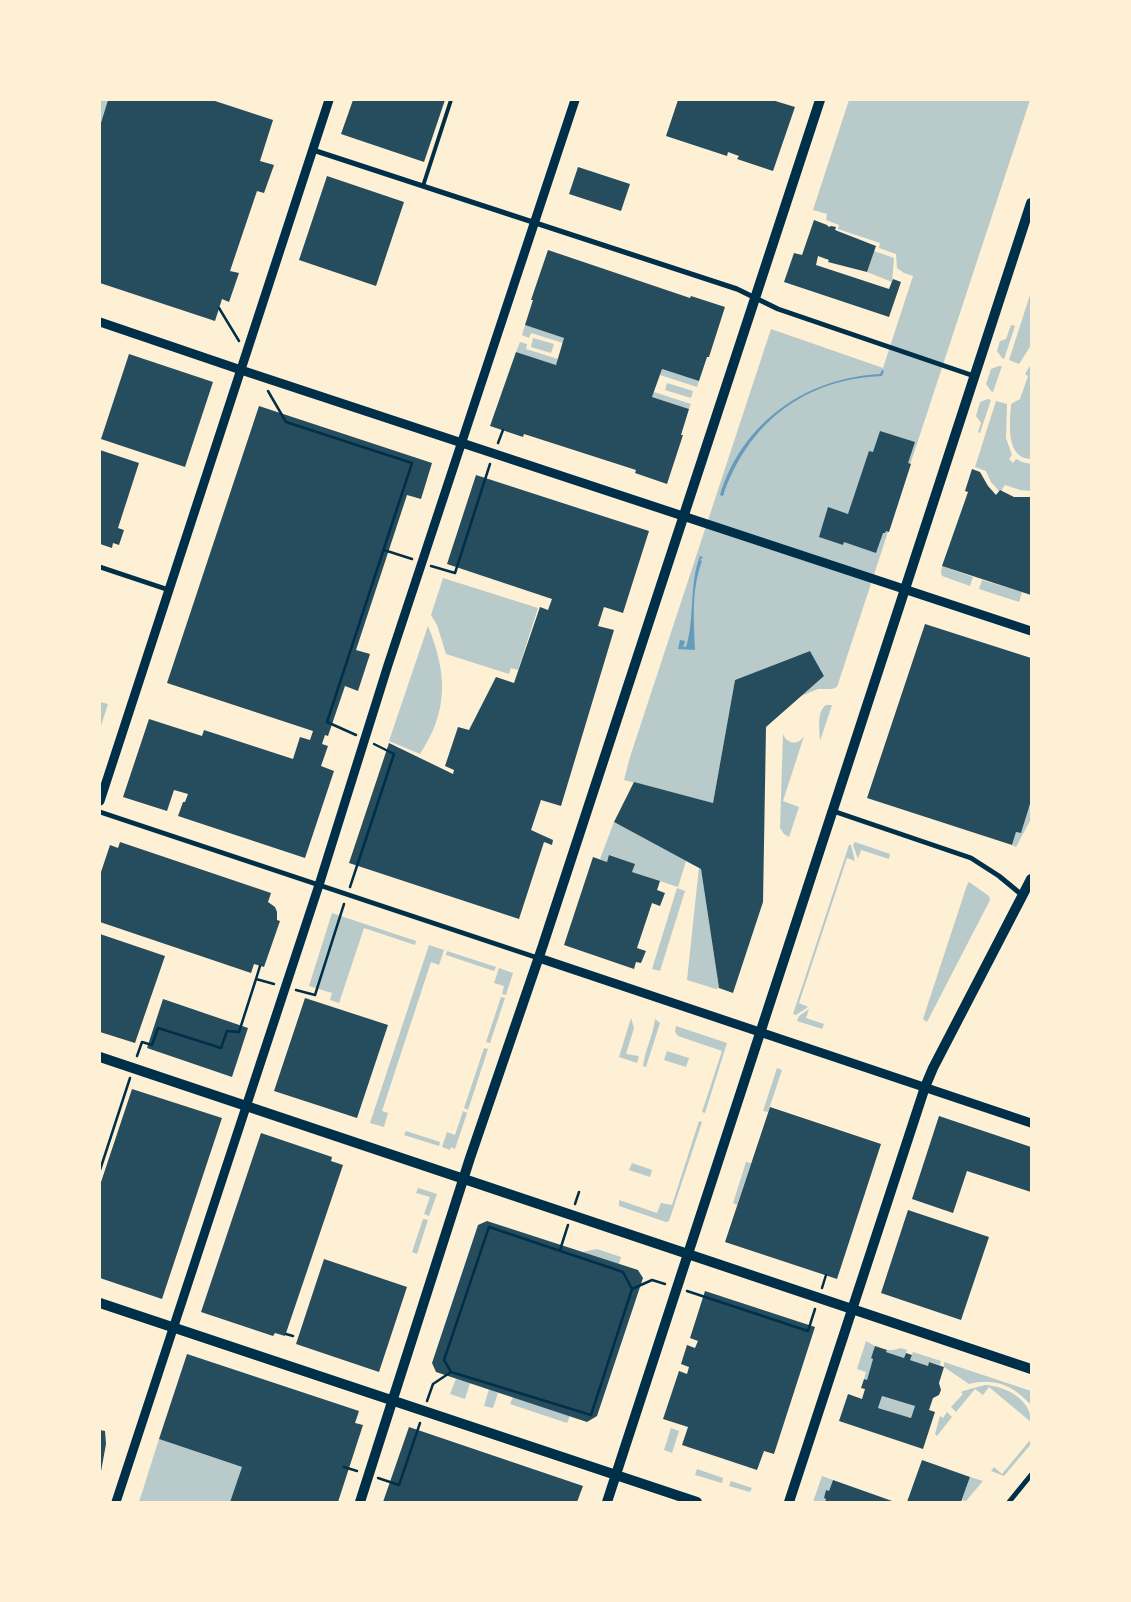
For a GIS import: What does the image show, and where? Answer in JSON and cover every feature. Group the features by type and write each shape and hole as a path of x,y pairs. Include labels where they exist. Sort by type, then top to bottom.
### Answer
{"main road":[{"path":"360,1502 463,1179 539,958 820,100"},
{"path":"607,1502 1031,203"},
{"path":"789,1502 925,1087 1031,879"},
{"path":"100,1057 1031,1369"},
{"path":"100,1303 698,1502"}],"street":[{"path":"100,800 329,100"},
{"path":"116,1502 319,885 388,665 575,100"},
{"path":"313,150 737,289 787,312 974,376"},
{"path":"100,322 1031,632"},
{"path":"100,567 169,590"},
{"path":"832,810 971,858 999,876 1022,895"},
{"path":"100,812 1031,1122"},
{"path":"1008,1502 1031,1475"}],"lane":[{"path":"423,186 451,100"}],"path":[{"path":"219,308 243,349"},
{"path":"267,389 286,422 412,463 327,722"},
{"path":"497,446 503,430"},
{"path":"428,565 455,574 491,462"},
{"path":"384,550 419,562"},
{"path":"256,979 260,966"},
{"path":"136,1060 142,1042 152,1045 158,1028 221,1048 227,1031 239,1032"},
{"path":"100,1170 130,1078"},
{"path":"489,1227 623,1272 632,1289 591,1415 451,1372 444,1360 489,1227"},
{"path":"821,1292 826,1275"},
{"path":"632,1289 652,1280 669,1286"},
{"path":"686,1291 808,1331 815,1308"},
{"path":"286,1334 293,1336"},
{"path":"426,1402 433,1384 451,1372"},
{"path":"375,1477 399,1485 420,1421"},
{"path":"344,1467 357,1472"}],"shaded area":[{"path":"100,100 108,100 100,126"},
{"path":"849,100 1030,100 837,687 818,689 801,696 824,676 810,651 735,680 713,803 624,780 771,329 883,368 913,276 897,268 896,254 879,248 880,243 838,229 839,225 826,220 827,214 813,210"},
{"path":"874,251 894,258 892,282 867,272"},
{"path":"1031,292 1031,345 1019,364 1009,360"},
{"path":"525,325 564,338 563,343 531,333 529,338 522,335"},
{"path":"1011,325 1015,326 1004,359 997,351 1000,341 1006,339"},
{"path":"533,338 554,344 551,353 531,347"},
{"path":"520,342 527,344 526,349 558,359 556,365 516,352"},
{"path":"1031,364 1031,459 1017,453 1013,446 1010,429 1011,404 1020,399 1028,376 1025,374"},
{"path":"1002,366 993,392 986,384 991,369"},
{"path":"662,369 699,381 697,387 660,375"},
{"path":"667,383 693,391 691,398 665,390"},
{"path":"654,392 691,404 689,409 652,397"},
{"path":"988,399 991,400 980,433 978,432 981,423 976,416 980,402"},
{"path":"996,401 1007,404 1006,438 1012,455 1009,459 1013,463 1016,459 1031,464 1031,491 1005,485 999,491 991,482 986,471 975,467"},
{"path":"942,566 973,577 970,586 942,576"},
{"path":"443,578 538,608 518,670 511,668 509,674 446,654 437,625 431,615"},
{"path":"982,580 1022,592 1019,602 979,589"},
{"path":"428,626 439,660 442,691 436,722 420,754 389,741"},
{"path":"100,702 108,704 100,729"},
{"path":"826,705 832,705 820,741 820,717"},
{"path":"783,734 790,742 799,741 804,736 783,801 799,807 789,837 780,828"},
{"path":"1029,807 1031,808 1031,819 1016,847 1012,845 1016,832 1021,833"},
{"path":"614,822 686,861 678,887 632,872 634,864 610,855 607,862 600,859"},
{"path":"855,842 890,854 889,859 861,850 858,859 853,845"},
{"path":"849,845 851,845 855,861 847,858 799,1003 808,1007 796,1015 793,1014"},
{"path":"699,867 701,869 719,988 716,989 687,980"},
{"path":"969,882 989,896 990,900 927,1022 923,1019"},
{"path":"677,888 685,891 660,971 652,969"},
{"path":"332,913 416,941 415,945 364,928 339,1003 330,1000 332,993 309,986"},
{"path":"429,945 444,950 439,965 431,962 382,1111 388,1113 384,1127 370,1123"},
{"path":"447,951 496,967 494,971 446,955"},
{"path":"499,968 513,973 506,995 502,994 504,986 494,983"},
{"path":"501,997 505,998 490,1043 486,1042"},
{"path":"809,1009 806,1018 824,1024 822,1029 797,1021 799,1016"},
{"path":"631,1018 634,1028 626,1054 639,1056 637,1063 619,1057"},
{"path":"655,1019 660,1023 646,1067 643,1066 644,1060"},
{"path":"676,1026 727,1043 705,1113 702,1112 722,1051 678,1036 675,1032"},
{"path":"484,1048 488,1049 468,1110 464,1108"},
{"path":"667,1051 689,1058 686,1067 664,1060"},
{"path":"777,1068 782,1070 768,1112 763,1111"},
{"path":"463,1111 467,1113 455,1149 451,1147 450,1150 442,1147 447,1132 455,1135"},
{"path":"699,1121 702,1122 669,1221 666,1222 619,1206 619,1200 657,1213 661,1203 672,1205"},
{"path":"406,1131 440,1142 439,1146 404,1135"},
{"path":"746,1162 751,1163 737,1205 733,1203"},
{"path":"632,1163 652,1170 650,1177 629,1170"},
{"path":"418,1188 437,1194 429,1216 424,1214 430,1197 416,1193"},
{"path":"423,1219 428,1220 417,1254 412,1252"},
{"path":"597,1249 621,1257 619,1264 582,1252"},
{"path":"866,1341 875,1346 867,1380 864,1379 866,1372 857,1369"},
{"path":"901,1348 907,1350 904,1358 886,1352 887,1350"},
{"path":"913,1352 941,1361 940,1365 929,1362 928,1366 910,1360"},
{"path":"944,1362 1031,1391 1031,1405 1011,1388 1003,1385 987,1382 969,1384 944,1367"},
{"path":"456,1379 470,1383 465,1399 450,1394"},
{"path":"985,1385 1001,1388 1016,1395 1027,1407 1031,1422 989,1387 983,1395 975,1389 956,1412 951,1407 963,1394 961,1392"},
{"path":"489,1389 498,1393 493,1408 484,1406"},
{"path":"882,1396 915,1406 911,1418 878,1408"},
{"path":"513,1397 570,1416 567,1423 510,1404"},
{"path":"947,1412 952,1417 937,1436 935,1434 940,1416 943,1418"},
{"path":"671,1428 679,1431 672,1453 664,1450"},
{"path":"159,1439 242,1467 230,1502 139,1502"},
{"path":"1031,1439 1031,1444 1004,1476 991,1471 994,1467 1002,1474"},
{"path":"697,1469 723,1478 722,1483 695,1475"},
{"path":"822,1476 833,1480 829,1491 826,1491 825,1502 813,1502"},
{"path":"970,1477 983,1481 966,1501 962,1500"},
{"path":"731,1481 752,1488 750,1492 729,1486"}],"water":[{"path":"882,370 884,371 882,376 854,379 828,386 804,396 783,410 764,427 747,447 734,470 723,496 720,495 730,469 744,446 761,426 780,409 802,395 826,384 852,377 880,374"},
{"path":"700,556 703,557 700,560 702,561 696,583 694,605 695,650 678,649 680,640 685,641 682,646 686,647 689,636 694,578"}],"building":[{"path":"108,100 212,100 273,120 260,161 274,165 264,193 257,191 230,271 239,273 229,302 222,299 215,321 100,283 100,126"},
{"path":"353,100 445,100 424,162 341,134"},
{"path":"678,100 772,100 795,107 773,171 737,159 739,156 728,152 727,156 666,136"},
{"path":"578,167 630,184 621,211 569,194"},
{"path":"327,176 404,202 376,286 299,260"},
{"path":"814,220 829,227 836,227 835,230 876,246 867,272 828,262 829,260 818,256 816,265 889,289 893,279 901,282 889,317 784,282 794,253 802,255"},
{"path":"548,250 690,298 691,296 725,307 699,381 662,369 652,397 689,409 681,435 683,435 667,484 635,473 636,470 524,434 523,437 490,426 516,352 556,365 564,338 525,325 533,300 531,300"},
{"path":"129,354 213,382 185,467 101,439"},
{"path":"259,406 432,463 421,499 407,495 356,650 370,654 358,691 345,686 328,736 325,735 322,744 328,746 321,766 334,771 305,858 178,816 188,794 174,790 167,811 123,797 149,719 202,736 204,730 293,759 300,737 310,740 313,731 167,683"},
{"path":"880,431 915,442 908,463 911,464 889,532 883,533 876,553 844,542 843,545 819,537 828,507 848,514 869,451 873,452"},
{"path":"100,450 139,463 118,528 124,530 119,545 113,543 112,548 100,544"},
{"path":"972,469 980,472 996,495 1000,490 1014,497 1031,497 1031,595 942,566 968,492 965,491"},
{"path":"476,475 649,531 623,613 604,607 598,626 614,630 561,806 541,800 531,830 553,840 552,845 544,842 519,919 349,863 389,743 453,774 454,770 445,766 458,727 469,730 496,677 514,683 540,607 548,610 552,599 447,564"},
{"path":"925,624 1031,658 1031,801 1021,833 1016,832 1012,845 867,798"},
{"path":"810,651 824,676 766,727 763,902 733,993 719,988 701,869 614,822 634,782 713,803 735,680"},
{"path":"120,842 271,893 268,902 275,907 277,920 280,921 264,967 254,964 251,973 100,922 100,875 110,845 118,848"},
{"path":"609,855 635,864 632,872 660,881 657,890 665,893 660,906 652,903 637,948 646,951 641,963 636,962 634,969 564,945 593,857 607,862"},
{"path":"100,934 165,956 135,1043 100,1032"},
{"path":"305,998 388,1025 357,1118 274,1091"},
{"path":"163,999 248,1028 232,1077 147,1048"},
{"path":"132,1089 222,1118 162,1299 100,1278 100,1185"},
{"path":"770,1107 881,1144 837,1279 725,1242"},
{"path":"939,1116 1031,1147 1031,1192 967,1171 953,1213 912,1199"},
{"path":"261,1133 332,1157 331,1161 343,1165 285,1336 275,1333 273,1336 201,1312"},
{"path":"908,1210 989,1237 961,1320 881,1293"},
{"path":"487,1221 638,1270 643,1278 597,1416 587,1422 436,1372 432,1363 478,1225"},
{"path":"324,1259 407,1287 379,1372 296,1344"},
{"path":"705,1291 815,1327 774,1454 764,1451 757,1470 682,1445 688,1427 663,1419 679,1371 687,1374 689,1367 681,1364 687,1345 695,1348 698,1341 690,1338"},
{"path":"875,1346 904,1358 906,1353 912,1355 910,1360 928,1366 929,1362 944,1367 939,1383 941,1390 939,1395 933,1398 929,1410 935,1412 923,1449 839,1421 848,1394 862,1399 865,1389 861,1388 864,1379 867,1380 873,1359 871,1358","holes":["882,1396 915,1406 911,1418 878,1408"]},
{"path":"187,1354 359,1411 355,1423 363,1425 338,1502 230,1502 242,1467 159,1439"},
{"path":"409,1427 583,1486 577,1502 383,1502"},
{"path":"100,1430 105,1431 106,1444 100,1477"},
{"path":"922,1460 970,1477 961,1502 907,1502"},
{"path":"833,1480 895,1502 825,1502 826,1490 829,1491"}]}
